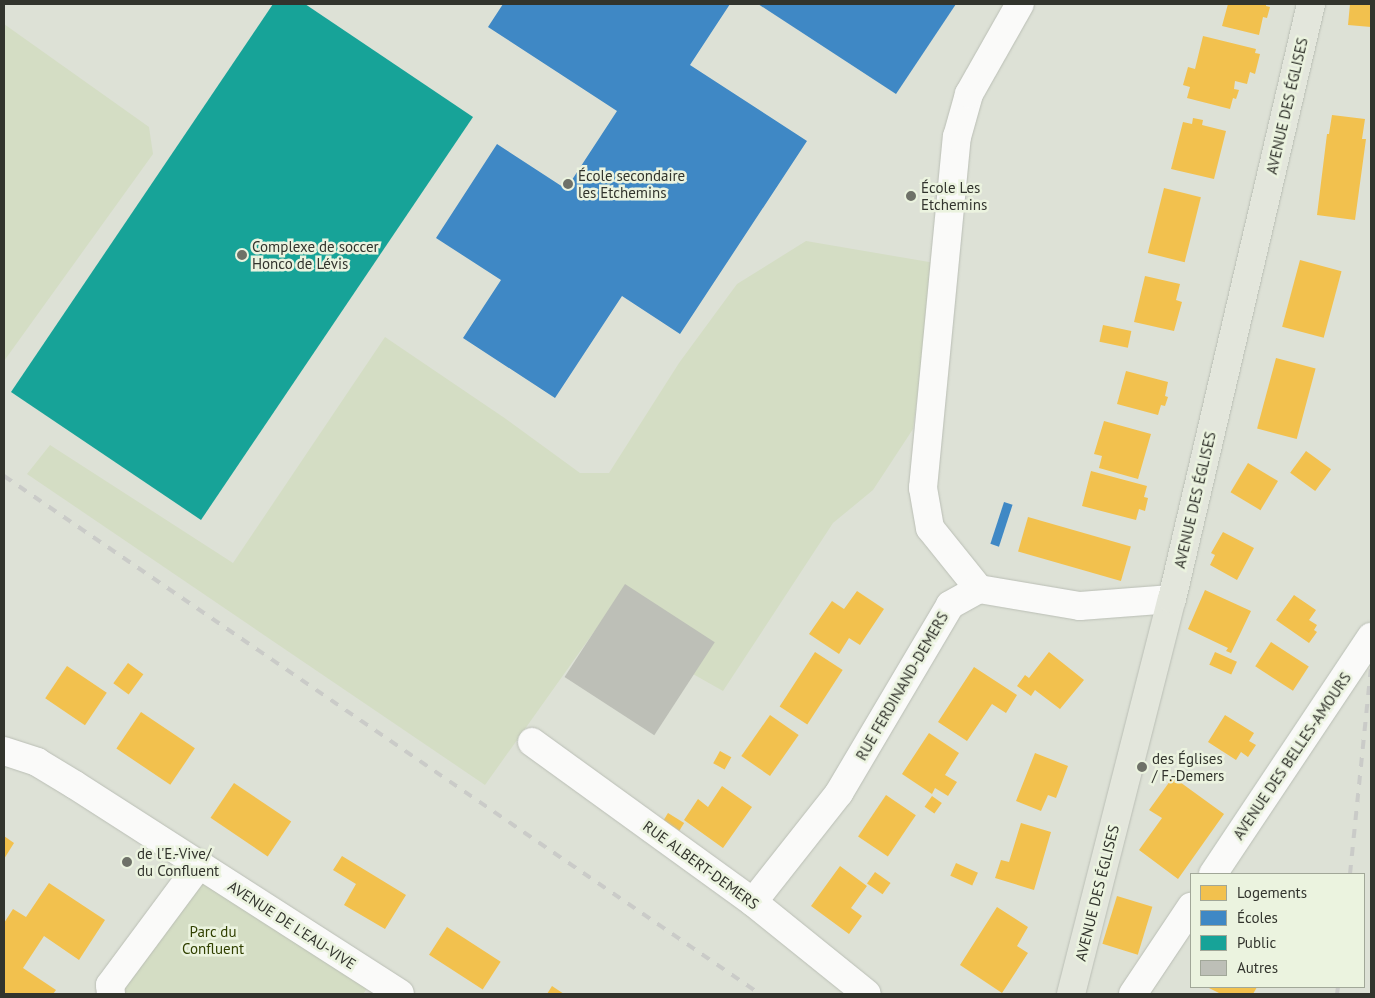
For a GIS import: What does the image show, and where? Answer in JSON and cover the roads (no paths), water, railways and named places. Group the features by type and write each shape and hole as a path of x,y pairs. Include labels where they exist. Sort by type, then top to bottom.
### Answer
{"main road":[{"name":"AVENUE DES ÉGLISES","path":"1071,994 1172,599 1310,4"}],"street":[{"path":"1020,4 969,94 957,137 923,488 930,528 979,589 1080,606 1172,599"},
{"name":"RUE FERDINAND-DEMERS","path":"753,902 839,793 950,605 979,589"},
{"name":"AVENUE DES BELLES-AMOURS","path":"1214,873 1371,637"},
{"name":"RUE ALBERT-DEMERS","path":"532,742 753,902 866,994"},
{"name":"AVENUE DE L'EAU-VIVE","path":"4,751 37,762 200,864 369,986 400,994"},
{"path":"110,994 110,985 200,864"},
{"path":"1133,994 1190,908"}],"railway":[{"path":"4,476 760,994"},
{"path":"1350,873 1371,669"},
{"path":"1337,994 1338,988"}],"place":[{"name":"École secondaire les Etchemins","path":"568,184"},
{"name":"École Les Etchemins","path":"911,196"},
{"name":"Complexe de soccer Honco de Lévis","path":"242,255"},
{"name":"des Églises / F.-Demers","path":"1142,767"},
{"name":"de l'E.-Vive/ du Confluent","path":"127,862"}],"park label":[{"name":"Parc du Confluent","path":"213,940"}]}
